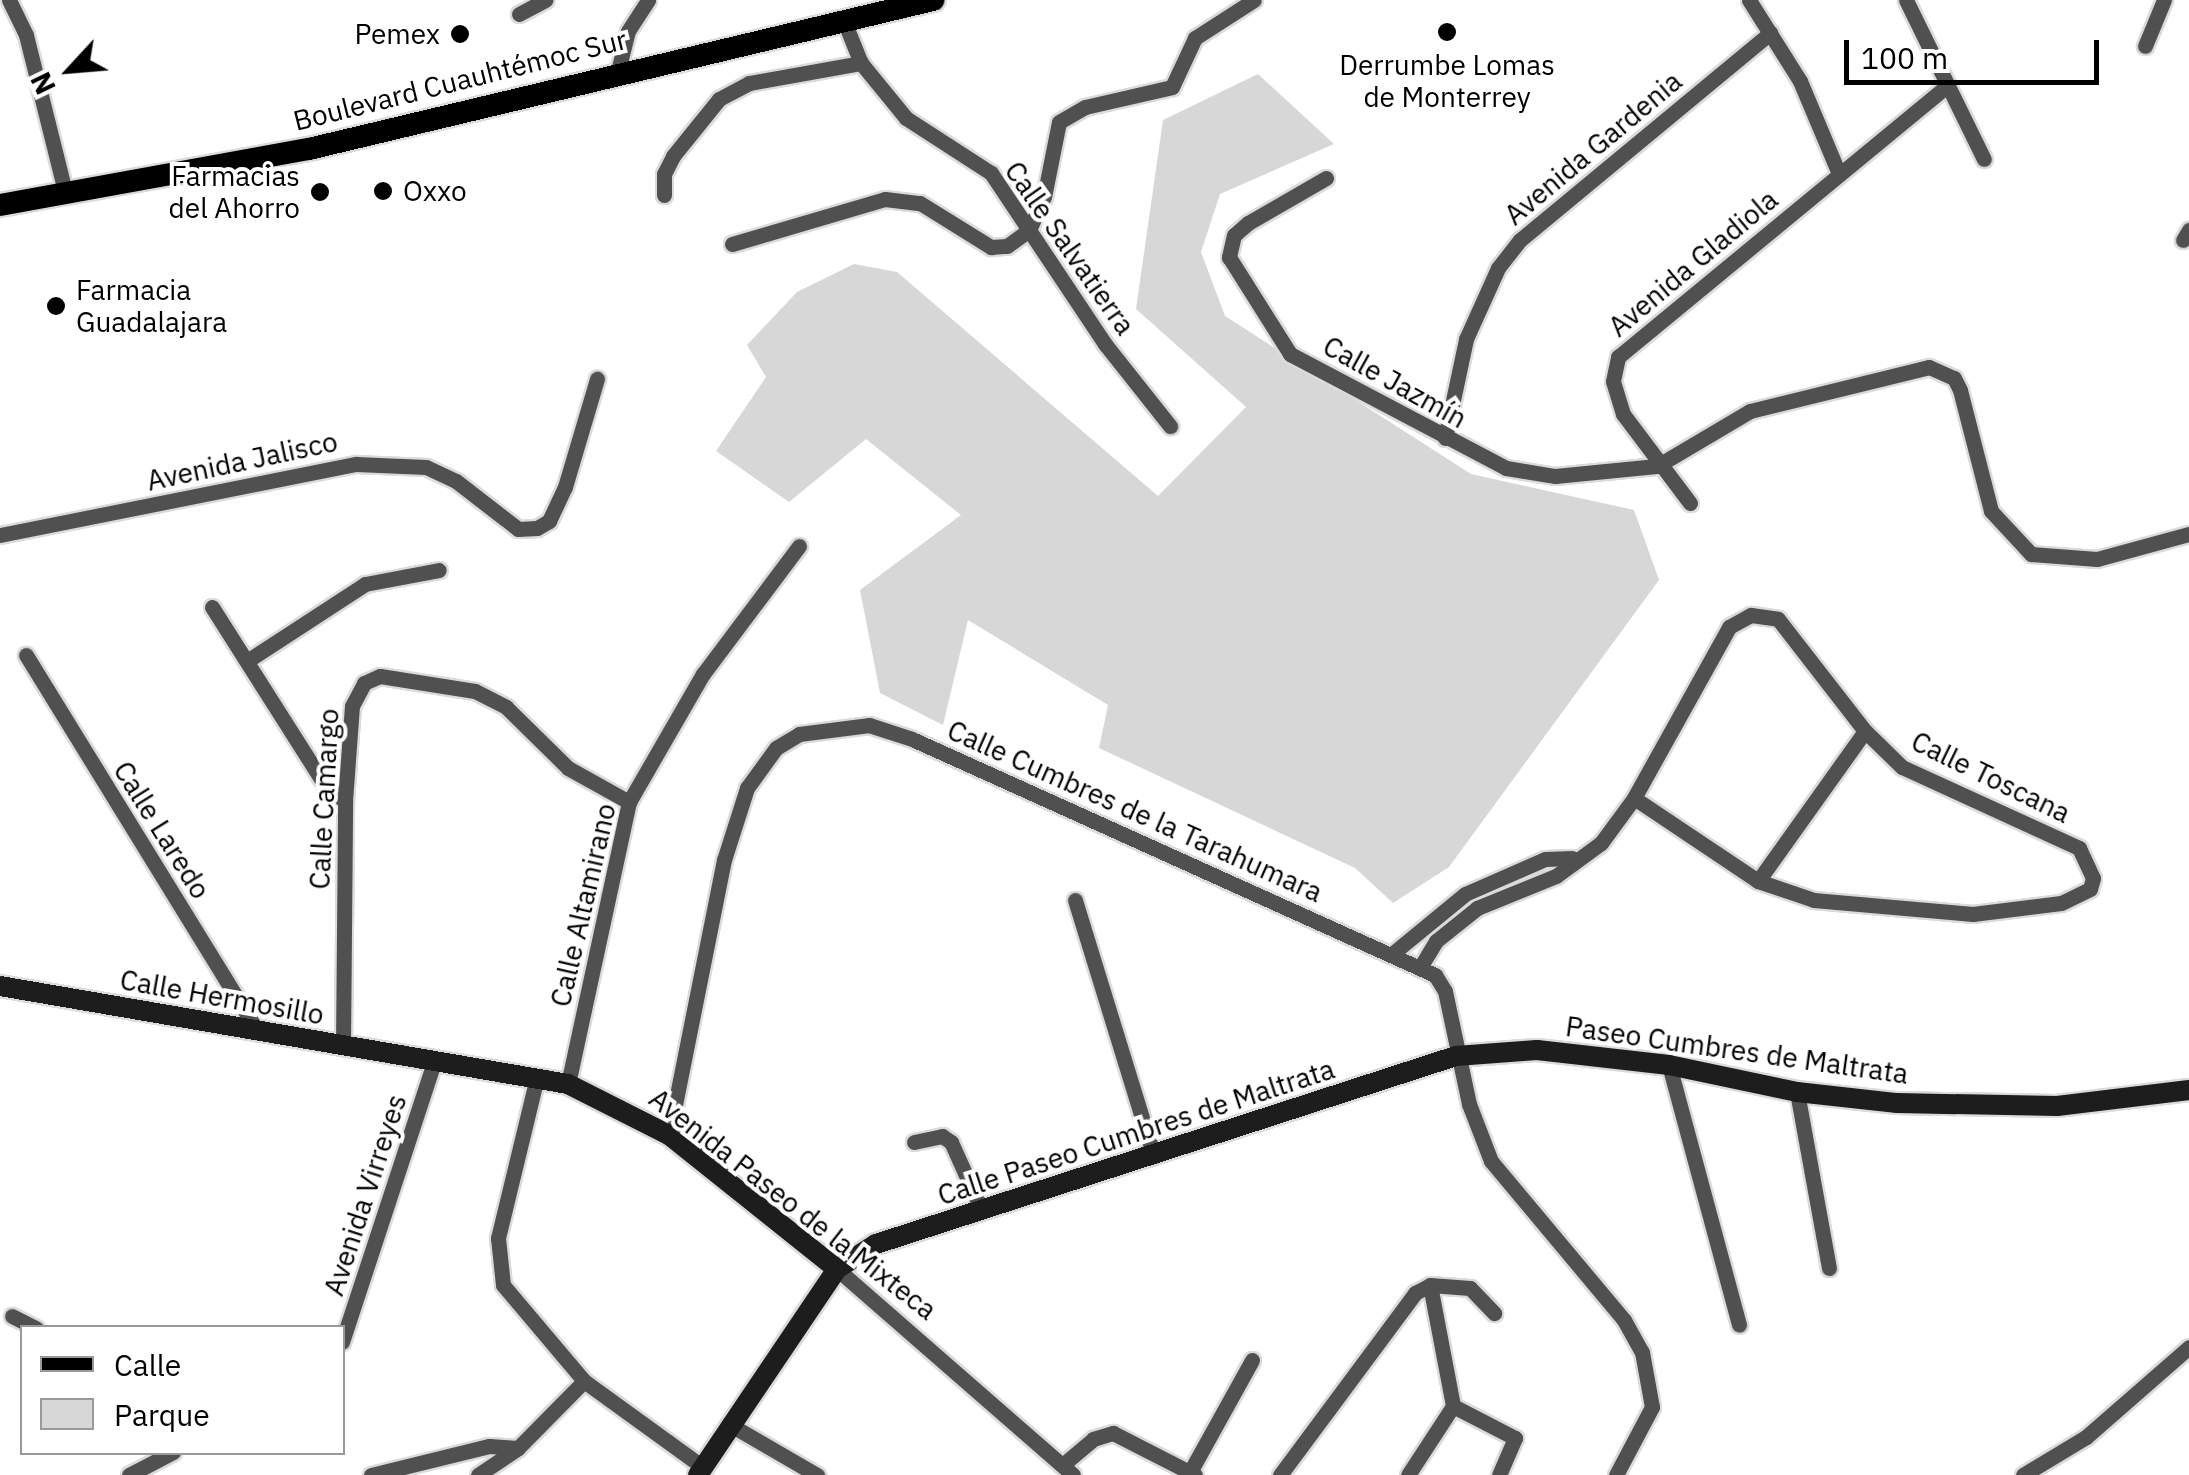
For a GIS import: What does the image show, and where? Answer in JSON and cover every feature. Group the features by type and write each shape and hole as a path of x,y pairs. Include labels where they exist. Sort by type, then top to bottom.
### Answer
{"main road":[{"name":"Boulevard Cuauhtémoc Sur","path":"0,205 293,153 618,71 933,0"}],"street":[{"path":"9,0 26,35 66,194"},
{"path":"519,14 545,0"},
{"path":"618,71 628,31 648,0"},
{"path":"732,244 885,199 920,203 990,246 1006,246 1029,230 1044,198 1059,122 1085,107 1172,87 1195,38 1254,0"},
{"path":"1749,0 1800,81 1839,174 1944,88"},
{"path":"1906,0 1944,88 1984,159"},
{"path":"2146,46 2164,0"},
{"name":"Calle Salvatierra","path":"844,22 861,63 906,118 991,173 1105,344 1170,426"},
{"name":"Avenida Gardenia","path":"1445,438 1466,338 1484,291 1509,254 1770,33"},
{"path":"664,195 664,174 674,156 719,99 749,83 861,63"},
{"name":"Avenida Gladiola","path":"1690,504 1657,466 1623,414 1613,381 1618,356 1839,174"},
{"name":"Calle Jazmín","path":"1326,178 1234,235 1229,257 1290,354 1506,468 1555,476 1657,466"},
{"path":"1657,466 1750,411 1929,367 1954,378 1991,511 2030,554 2097,559 2189,534"},
{"name":"Avenida Jalisco","path":"0,535 356,464 426,468 456,481 518,529 537,528 550,521 565,486 597,379"},
{"name":"Calle Altamirano","path":"568,1084 629,802 703,674 799,546"},
{"path":"247,661 365,584 439,570"},
{"path":"212,607 325,785 346,801"},
{"name":"Calle Toscana","path":"1421,966 1436,941 1477,908 1556,876 1572,858 1600,842 1634,798 1729,627 1751,615 1778,618 1866,731 1902,767 2079,848 2091,861 2090,889 2061,904 1972,914 1814,900 1758,880 1634,798"},
{"name":"Calle Laredo","path":"26,655 256,1031"},
{"name":"Calle Camargo","path":"343,1046 346,801 355,692 380,676 476,691 506,707 568,768 629,802"},
{"name":"Calle Cumbres de la Tarahumara","path":"669,1135 724,860 747,788 776,748 799,734 869,725 1421,966"},
{"path":"1758,880 1866,731"},
{"name":"Calle Toscana","path":"1392,954 1465,894 1545,859 1572,858"},
{"path":"1075,900 1154,1156"},
{"path":"1421,966 1445,991 1456,1056 1490,1161 1624,1320 1642,1352 1652,1407 1616,1475"},
{"name":"Calle Hermosillo","path":"2,983 434,1062"},
{"name":"Paseo Cumbres de Maltrata","path":"1456,1056 1537,1050 1670,1064 1797,1092 1897,1102 2057,1106 2189,1090"},
{"name":"Calle Paseo Cumbres de Maltrata","path":"837,1269 876,1244 1456,1056"},
{"name":"Avenida Paseo de la Mixteca","path":"434,1062 568,1084 669,1135 837,1269 1069,1469"},
{"name":"Avenida Virreyes","path":"345,1336 434,1062"},
{"path":"1670,1064 1739,1324"},
{"path":"537,1078 496,1258 503,1285 584,1381 700,1471 837,1269"},
{"path":"1797,1092 1829,1268"},
{"path":"914,1142 942,1136 951,1142 982,1211"},
{"path":"1426,1286 1470,1288 1494,1313"},
{"path":"1408,1475 1453,1406 1426,1286"},
{"path":"1280,1475 1426,1286"},
{"path":"12,1316 30,1325"},
{"path":"2022,1475 2086,1437 2189,1347"},
{"path":"1069,1469 1093,1439 1113,1433 1192,1474 1252,1360"},
{"path":"478,1475 518,1448 584,1381"},
{"path":"1453,1406 1515,1438 1499,1475"},
{"path":"729,1424 817,1475"},
{"path":"371,1475 489,1446 518,1448"},
{"path":"128,1475 167,1455"}],"green space":[{"path":"1258,74 1334,144 1220,194 1201,252 1225,316 1471,474 1634,510 1659,580 1449,867 1393,903 1355,868 1099,748 1108,705 968,620 943,725 880,693 860,590 961,515 866,439 789,502 716,451 766,377 747,345 797,292 854,264 897,272 1158,496 1246,407 1136,309 1163,120"}],"place":[{"name":"Derrumbe Lomas de Monterrey","path":"1447,32"},
{"name":"Pemex","path":"460,34"},
{"name":"Oxxo","path":"383,191"},
{"name":"Farmacias del Ahorro","path":"320,192"},
{"name":"Farmacia Guadalajara","path":"56,306"}]}
